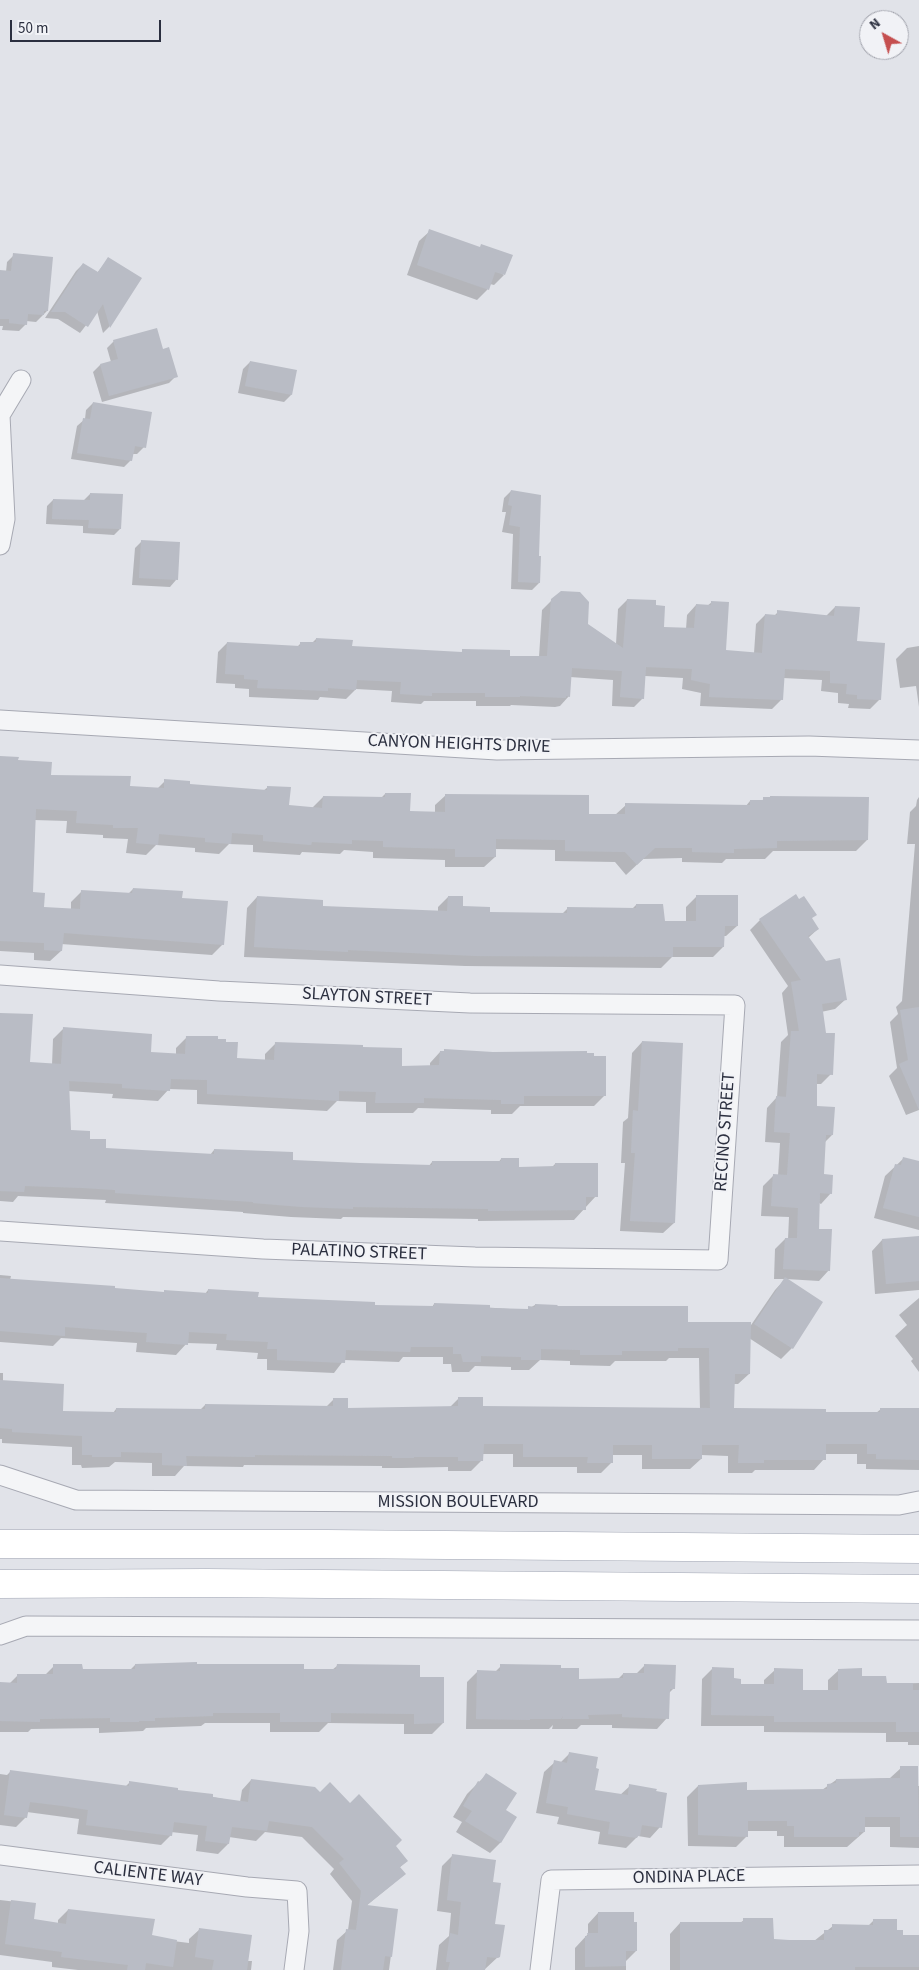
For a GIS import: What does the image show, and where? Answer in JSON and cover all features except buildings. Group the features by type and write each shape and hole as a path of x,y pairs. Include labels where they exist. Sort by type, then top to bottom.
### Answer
{"main road":[{"path":"0,1544 338,1544 919,1549"},
{"path":"0,1584 206,1583 919,1589"}],"street":[{"path":"0,545 5,519 0,416 21,380"},
{"name":"CANYON HEIGHTS DRIVE","path":"0,720 497,750 809,746 919,750"},
{"name":"SLAYTON STREET","path":"0,975 219,991 460,1003 735,1005"},
{"name":"RECINO STREET","path":"718,1260 735,1005"},
{"name":"PALATINO STREET","path":"0,1231 263,1249 475,1257 718,1260"},
{"name":"MISSION BOULEVARD","path":"0,1474 76,1500 899,1505 919,1501"},
{"path":"0,1635 26,1626 919,1630"},
{"name":"CALIENTE WAY","path":"0,1855 247,1887 297,1890 300,1931 294,1970"},
{"name":"ONDINA PLACE","path":"540,1970 551,1880 919,1875"}]}
